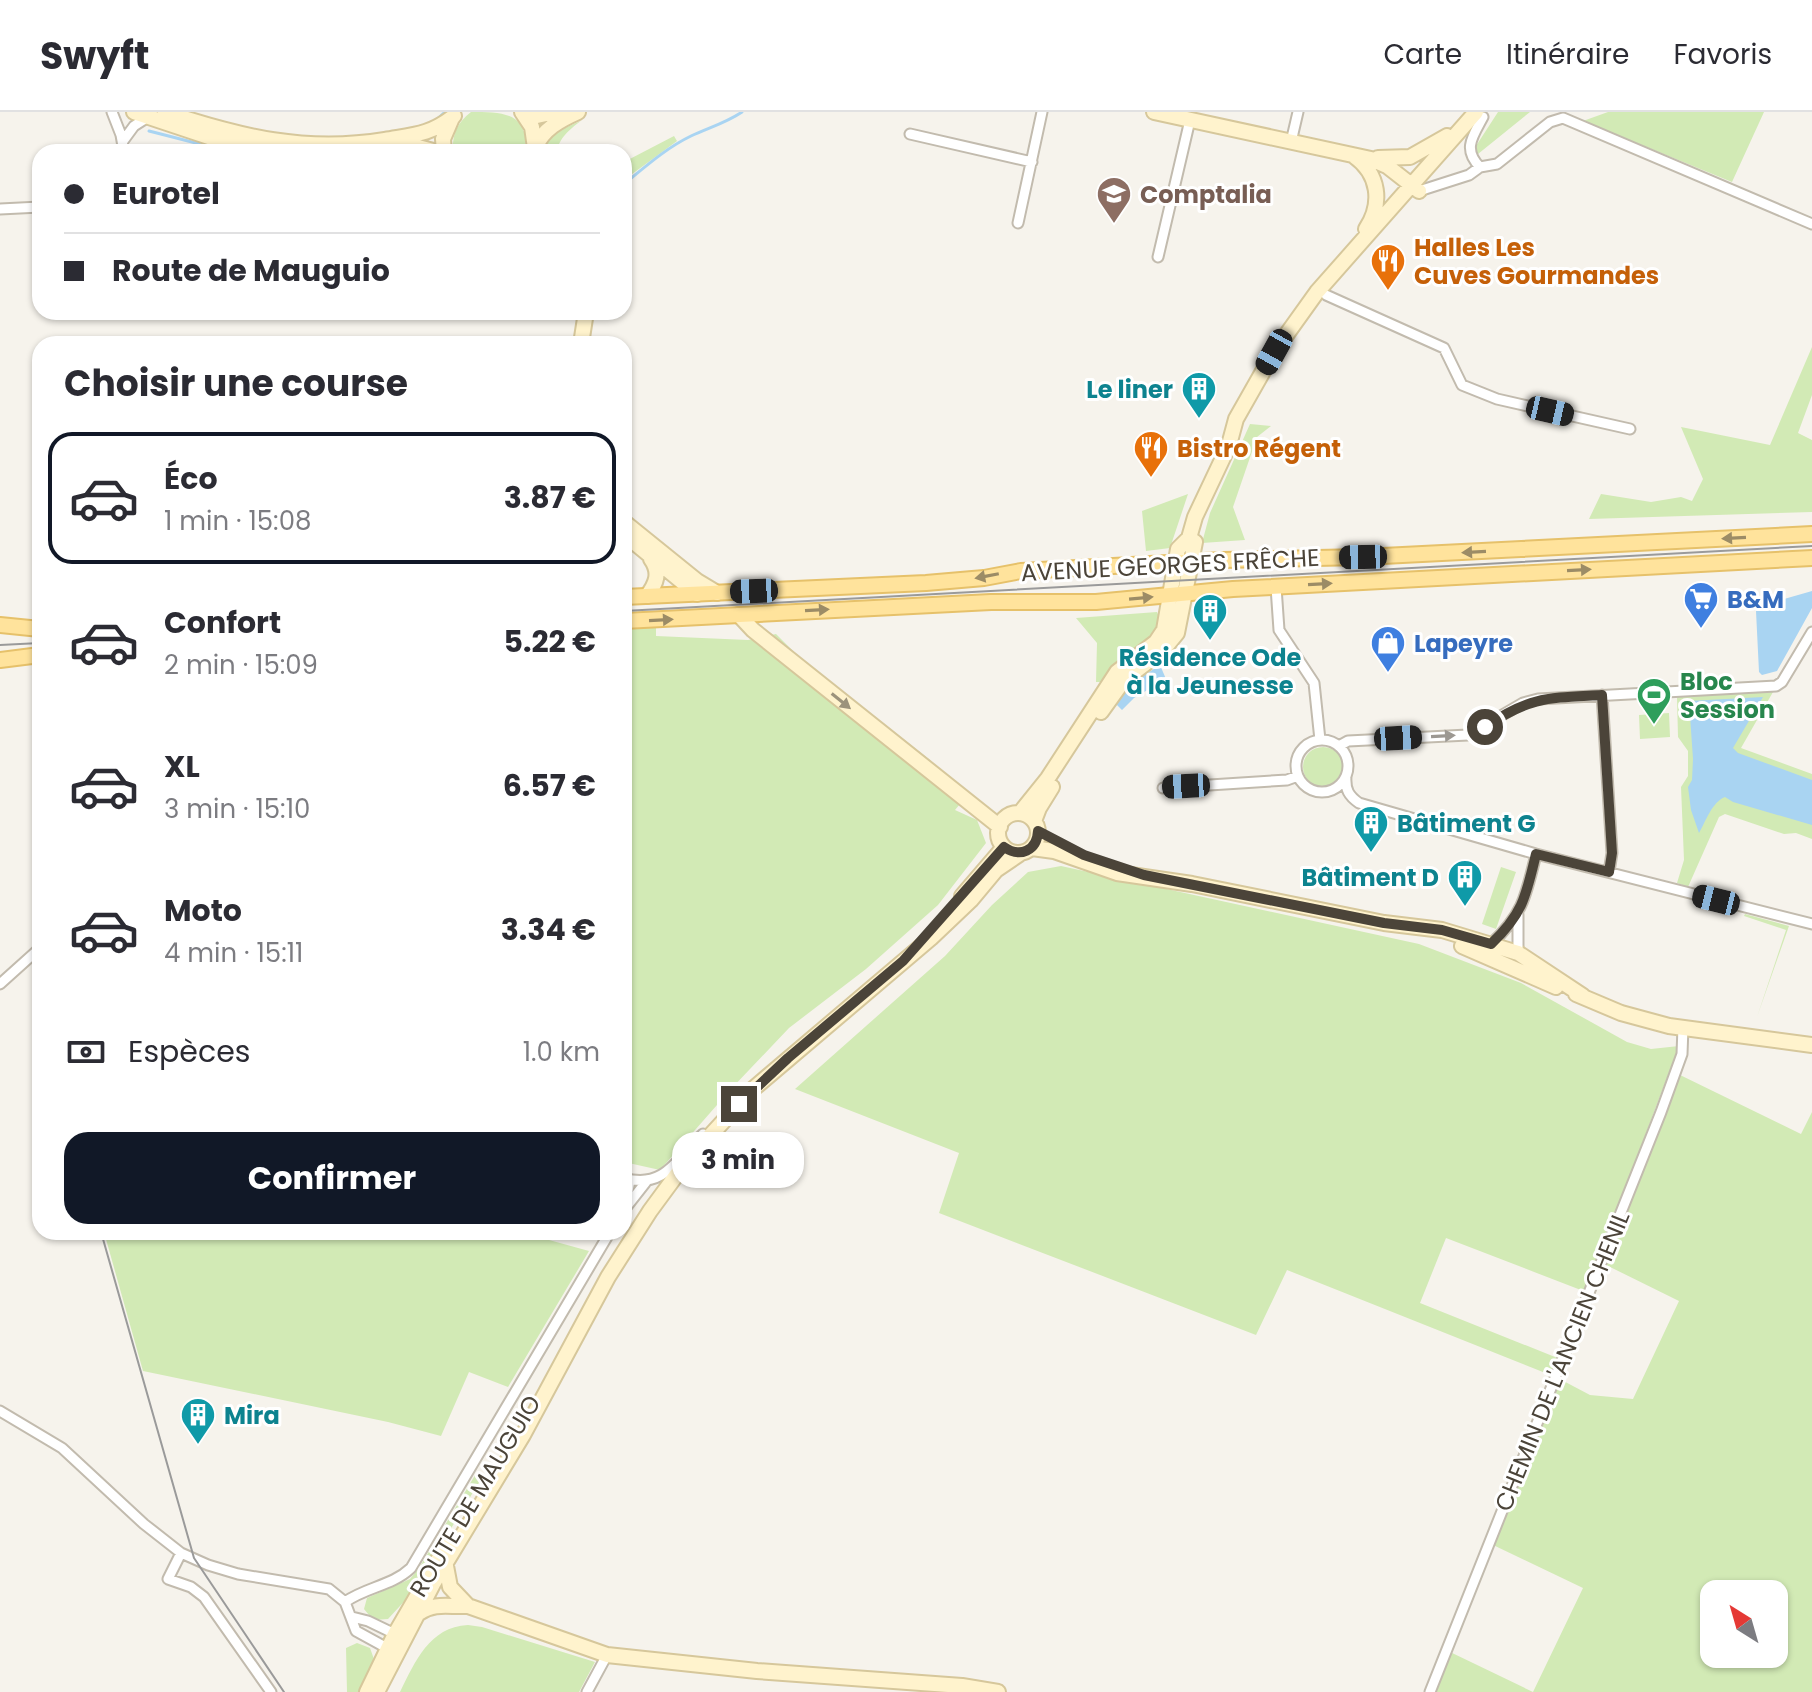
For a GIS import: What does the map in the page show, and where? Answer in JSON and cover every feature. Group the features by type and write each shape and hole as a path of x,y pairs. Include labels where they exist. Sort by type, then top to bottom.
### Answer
{"main road":[{"path":"165,112 213,128 277,142 308,144"},
{"path":"523,112 537,116 555,112"},
{"path":"523,112 532,127 534,144"},
{"path":"537,144 540,136 549,128 578,112"},
{"path":"1154,112 1353,156 1387,166 1415,188"},
{"path":"1353,156 1410,157 1436,145 1480,113"},
{"path":"1322,294 1344,274 1346,265 1415,188 1429,166 1480,113"},
{"path":"1026,851 1038,837 1039,808 1105,706 1139,666 1172,641 1181,623 1186,594 1184,562 1178,549 1189,538 1207,490 1229,445 1236,419 1274,352 1480,113"},
{"path":"352,144 427,133 456,114"},
{"path":"443,144 456,114"},
{"path":"141,115 236,144"},
{"path":"1322,294 1326,277 1365,230 1375,208 1376,182 1370,171 1353,156"},
{"path":"632,528 697,581 717,593 720,616"},
{"name":"AVENUE GEORGES FRÊCHE","path":"632,597 926,583 1021,571 1184,562 1363,557 1812,534"},
{"path":"632,541 654,562 656,584 647,596"},
{"path":"648,556 697,594 699,617"},
{"name":"AVENUE GEORGES FRÊCHE","path":"632,621 1003,601 1067,603 1276,587 1812,558"},
{"path":"1184,562 1171,596 1164,630 1156,642 1117,672 1048,778 1020,813 1007,817 1000,827 999,837 1004,847 1054,851 1117,873 1144,875 1384,923 1442,930 1496,948 1583,996 1621,1013 1683,1027 1812,1045"},
{"path":"739,615 753,630 1000,827"},
{"path":"0,625 32,628"},
{"path":"0,660 32,657"},
{"path":"1020,813 1084,855 1144,875"},
{"name":"ROUTE DE MAUGUIO","path":"903,961 1004,847"},
{"name":"ROUTE DE MAUGUIO","path":"367,1692 417,1614 430,1582 446,1566 523,1435 592,1305 650,1211 686,1162 753,1089 971,900 996,870 1026,851"},
{"path":"1384,923 1515,960"},
{"path":"1444,940 1490,951 1496,948"},
{"name":"ROUTE DE MAUGUIO","path":"395,1634 430,1582 581,1318 592,1305"},
{"path":"446,1566 450,1587"},
{"path":"443,1604 436,1600 430,1582 440,1582 450,1587 468,1606"},
{"path":"417,1614 429,1606 468,1606 607,1655 757,1671 962,1686 998,1692"},
{"path":"391,1651 395,1634"},
{"name":"ROUTE DE MAUGUIO","path":"377,1692 391,1651"}],"street":[{"path":"112,112 123,144"},
{"path":"1018,223 1042,112"},
{"path":"1291,142 1298,112"},
{"path":"1480,113 1469,147 1480,167"},
{"path":"125,144 141,115"},
{"path":"1415,188 1469,175 1480,167 1502,162 1550,122 1563,118 1812,224"},
{"path":"1158,257 1190,120"},
{"path":"910,134 1032,162"},
{"path":"0,209 32,207"},
{"path":"1322,294 1444,348 1462,385 1497,399 1630,429"},
{"path":"1276,587 1279,630 1312,676 1316,687 1320,740"},
{"path":"1339,746 1348,741 1468,735 1530,701 1776,686 1782,682 1812,632"},
{"path":"1602,695 1612,853 1609,872"},
{"path":"1346,776 1335,789 1321,792 1307,787 1296,769 1299,755 1307,745 1320,740 1339,746 1348,760 1346,789 1359,803 1536,854 1812,924"},
{"path":"1163,788 1287,780 1298,776"},
{"path":"1496,948 1518,912 1536,854"},
{"path":"1515,960 1518,912"},
{"path":"0,984 32,955"},
{"name":"CHEMIN DE L'ANCIEN CHENIL","path":"1430,1692 1661,1112 1682,1054 1683,1027"},
{"path":"632,1180 646,1182 662,1176 710,1126 753,1089"},
{"path":"632,1200 646,1182"},
{"path":"345,1602 390,1583 411,1568 605,1240"},
{"path":"0,1411 62,1448 144,1524 181,1553 238,1574 329,1589 345,1602 356,1631 391,1651"},
{"path":"181,1553 168,1579 191,1587 204,1597 271,1692"},
{"path":"352,1617 395,1634"},
{"path":"587,1692 607,1655"}],"green space":[{"path":"471,112 512,117 523,129 525,144 453,144 456,129"},
{"path":"1498,112 1530,112 1478,154 1474,149"},
{"path":"1608,112 1764,112 1732,182 1583,121"},
{"path":"581,121 569,130 559,144 546,144 553,136"},
{"path":"674,136 677,141 632,174 632,158"},
{"path":"1812,347 1812,395 1798,433 1812,440 1812,512 1589,519 1601,494 1651,502 1681,497 1692,501 1703,479 1681,427 1770,445"},
{"path":"1250,424 1271,426 1257,437 1233,507 1245,540 1202,543 1210,513"},
{"path":"1188,494 1170,548 1146,551 1142,511"},
{"path":"1157,612 1160,619 1154,633 1113,665 1101,682 1096,682 1097,643 1076,618"},
{"path":"656,625 656,636 748,640 776,634 798,656 930,760 940,776 965,798 955,810 977,820 986,843 938,905 866,969 789,1028 660,1170 632,1164 632,626"},
{"path":"1773,692 1741,748 1812,774 1812,784 1736,754 1694,703 1716,795 1730,795 1812,819 1812,839 1796,833 1784,834 1725,814 1719,817 1688,887 1677,883 1684,860 1681,787 1688,776 1688,751 1678,737 1677,697"},
{"name":"Bloc Session","path":"1669,713 1670,737 1640,739 1639,715"},
{"path":"1323,747 1337,753 1343,767 1337,781 1323,787 1309,781 1303,767 1309,753"},
{"path":"1061,866 1419,944 1521,983 1627,1042 1651,1049 1679,1046 1586,1292 1446,1238 1420,1303 1560,1359 1554,1376 1590,1395 1633,1399 1679,1301 1604,1264 1678,1074 1801,1134 1812,1112 1812,1692 1533,1692 1583,1588 1491,1544 1553,1376 1287,1270 1256,1335 939,1213 959,1153 795,1089 945,956 992,905 1028,872"},
{"path":"1501,867 1516,872 1496,929 1482,924"},
{"path":"1745,914 1789,926 1757,1017 1786,930"},
{"path":"106,1240 549,1240 589,1251 508,1387 469,1372 441,1436 143,1371"},
{"path":"477,1472 483,1476 411,1594 388,1619 373,1620 364,1609 367,1598 410,1579"},
{"path":"468,1625 595,1662 579,1692 400,1692 418,1658 433,1639 454,1627"},
{"path":"357,1643 370,1648 375,1662 361,1692 347,1692 346,1648"},
{"path":"1448,1651 1533,1692 1432,1692"}],"water":[{"path":"1812,591 1812,608 1777,671 1762,675 1759,672 1756,611 1763,605"},
{"path":"1160,665 1166,679 1134,698 1122,710 1116,704 1134,682"},
{"path":"1763,697 1733,748 1738,753 1812,780 1812,825 1725,797 1713,807 1699,833 1691,810 1688,787 1692,780 1693,759 1689,701"}],"waterway":[{"path":"434,122 445,112"},
{"path":"632,178 673,146 742,112"},
{"path":"149,131 200,144"}],"tram line":[{"path":"632,611 1812,546"},
{"path":"0,645 32,643"},
{"path":"103,1240 194,1558 284,1692"}],"place":[{"name":"Comptalia","path":"1114,225"},
{"name":"Halles Les Cuves Gourmandes","path":"1388,292"},
{"name":"Le liner","path":"1199,420"},
{"name":"Bistro Régent","path":"1151,479"},
{"name":"B&M","path":"1701,630"},
{"name":"Résidence Ode à la Jeunesse","path":"1210,642"},
{"name":"Lapeyre","path":"1388,674"},
{"name":"Bloc Session","path":"1654,726"},
{"name":"Bâtiment G","path":"1371,854"},
{"name":"Bâtiment D","path":"1465,908"},
{"name":"Mira","path":"198,1446"}],"route":[{"path":"739,1104 788,1058 903,961 1004,847 1014,853 1027,851 1036,843 1038,831 1084,855 1144,875 1384,923 1442,930 1491,944 1511,925 1518,912 1528,888 1536,854 1609,872 1612,853 1602,695 1555,697 1523,703 1485,727"}]}
